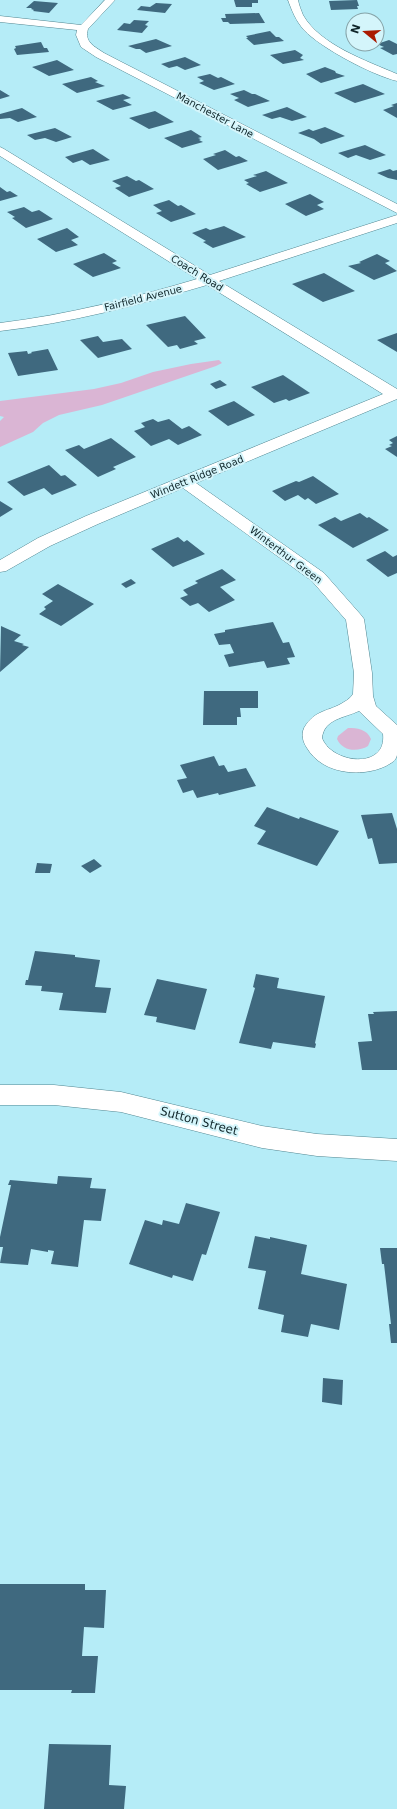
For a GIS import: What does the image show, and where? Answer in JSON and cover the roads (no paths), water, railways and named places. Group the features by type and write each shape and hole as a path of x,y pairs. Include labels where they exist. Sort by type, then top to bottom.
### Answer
{"street":[{"path":"0,19 83,28 110,0"},
{"path":"293,0 301,20 315,34 332,47 397,78"},
{"name":"Manchester Lane","path":"83,28 81,35 86,45 100,55 397,209"},
{"name":"Coach Road","path":"0,151 395,394"},
{"name":"Fairfield Avenue","path":"0,327 54,319 159,294 262,264 397,218"},
{"name":"Windett Ridge Road","path":"0,567 44,542 92,520 395,394"},
{"name":"Winterthur Green","path":"185,482 318,577 355,619 363,673 363,696"},
{"name":"Sutton Street","path":"0,1095 54,1095 121,1102 262,1137 318,1145 397,1150"}]}
